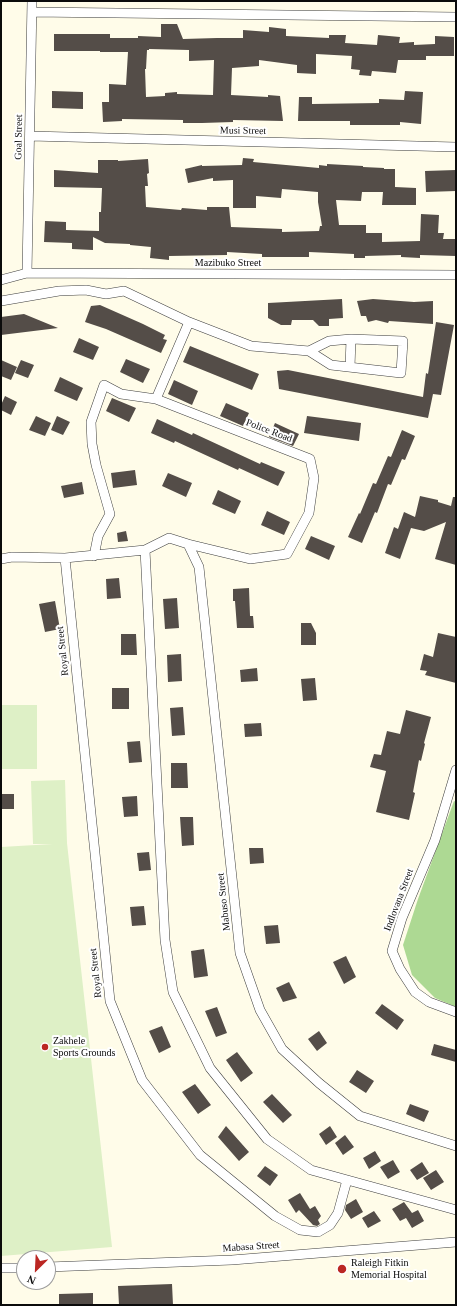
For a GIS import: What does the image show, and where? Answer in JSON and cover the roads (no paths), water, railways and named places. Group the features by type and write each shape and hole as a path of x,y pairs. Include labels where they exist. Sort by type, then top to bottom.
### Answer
{"street":[{"name":"Goal Street","path":"27,273 32,1"},
{"path":"32,12 456,18"},
{"name":"Musi Street","path":"30,136 456,147"},
{"name":"Mazibuko Street","path":"1,280 27,273 456,275"},
{"path":"1,301 58,291 86,290 106,294 124,291 189,322 251,346 309,351 331,365 401,373 403,341 351,339 329,341 309,351"},
{"path":"156,399 189,322"},
{"path":"350,367 351,339"},
{"name":"Police Road","path":"1,559 12,557 65,558 94,556 145,550 169,538 250,559 287,554 309,513 314,478 310,459 156,399 121,394 104,385 91,422 92,444 96,465 110,514 98,536 94,556"},
{"name":"Mabuso Street","path":"188,544 199,566 240,953 260,1010 282,1049 319,1083 360,1116 456,1146"},
{"path":"145,550 162,901 165,940 173,992 210,1068 267,1139 311,1170 456,1210"},
{"name":"Royal Street","path":"65,558 110,1001 142,1080 200,1155 275,1216 300,1230 318,1232 330,1225 338,1213 347,1180"},
{"name":"Indlovana Street","path":"456,770 435,840 402,918 392,951 400,968 415,992 429,1002 456,1012"},
{"name":"Mabasa Street","path":"56,1267 232,1260 456,1242"},
{"path":"1,1268 16,1268"}],"place":[{"name":"Zakhele Sports Grounds","path":"45,1047"},
{"name":"Raleigh Fitkin Memorial Hospital","path":"342,1269"}]}
